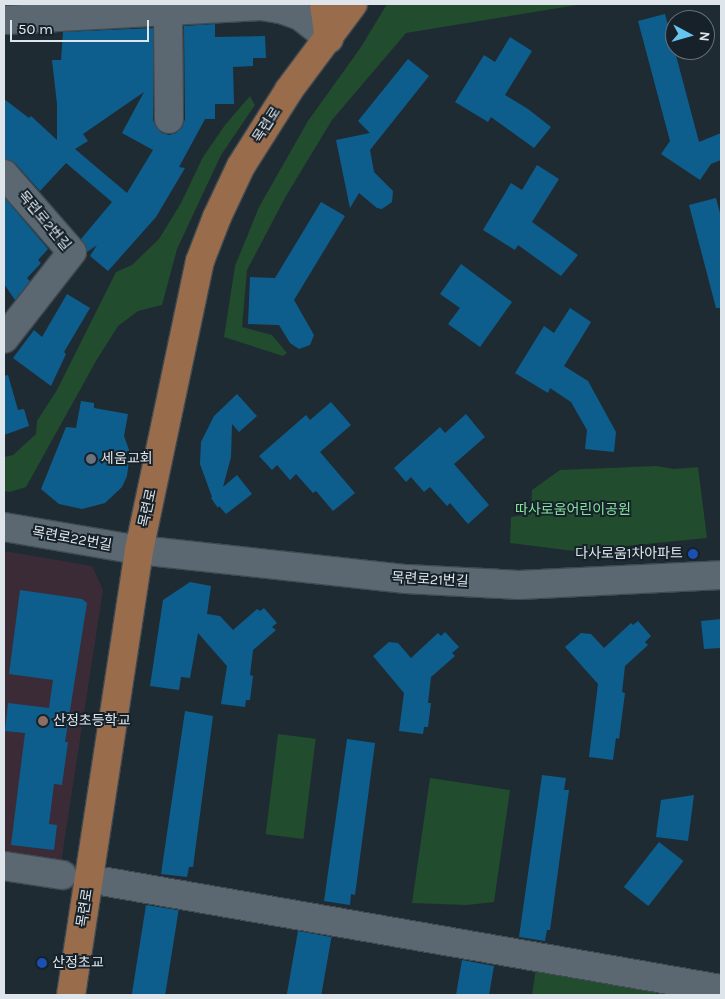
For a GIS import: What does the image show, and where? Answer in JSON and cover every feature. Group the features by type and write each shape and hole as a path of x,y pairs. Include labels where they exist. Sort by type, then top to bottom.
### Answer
{"main road":[{"path":"324,4 329,39"},
{"name":"목련로","path":"71,995 140,550 200,261 217,217 241,166 290,90 353,4"}],"street":[{"path":"4,20 261,6 281,8 300,16 329,39"},
{"path":"168,11 169,119"},
{"name":"목련로2번길","path":"4,174 72,252 4,339"},
{"name":"목련로22번길","path":"4,527 140,550"},
{"name":"목련로21번길","path":"140,550 340,574 519,585 721,575"},
{"path":"4,866 62,875"},
{"path":"107,882 721,989"}],"shaded area":[{"name":"산정초등학교","path":"4,551 92,566 103,590 61,863 4,852"}],"green space":[{"path":"387,4 583,4 406,33 332,120 286,196 247,270 242,327 272,335 287,353 283,356 224,337 235,266 259,207 308,121 361,47"},
{"path":"250,96 255,105 221,155 177,249 162,305 138,311 118,326 96,361 26,487 10,492 4,491 4,457 13,455 36,434 37,421 57,390 116,272 132,265 159,239 181,203 203,157 225,125"},
{"name":"따사로움어린이공원","path":"656,466 674,469 698,467 707,538 574,551 510,543 511,517 531,514 532,490 560,470"},
{"path":"278,734 316,739 303,839 266,834"},
{"path":"430,778 510,790 494,902 467,905 412,903"},
{"path":"536,968 657,988 656,995 532,995"}],"building":[{"path":"665,14 665,60 677,60 699,142 721,133 721,160 711,164 700,180 661,154 670,141 638,21"},
{"path":"215,24 215,37 265,36 266,58 253,58 253,66 233,67 234,104 215,104 215,119 205,119 179,167 185,168 156,217 108,271 90,256 97,245 87,252 81,239 112,202 66,163 40,191 16,164 4,159 4,99 29,118 31,116 57,140 57,104 52,60 61,60 63,32 153,28 153,120 156,127 162,133 169,135 176,133 182,127 185,119 184,26","holes":["144,92 122,133 153,150 127,193 75,149 88,141 83,134"]},
{"path":"510,37 532,51 505,95 528,109 551,127 534,148 491,117 488,122 455,102 484,55 495,62"},
{"path":"408,59 429,76 370,150 374,172 393,191 392,202 382,209 377,208 359,193 350,208 336,140 370,133 358,121"},
{"path":"537,165 559,179 532,222 578,255 561,276 518,245 515,250 483,230 511,183 522,190"},
{"path":"4,197 48,249 38,260 41,263 27,278 30,281 15,300 4,284"},
{"path":"716,198 721,217 721,308 716,308 689,205"},
{"path":"321,202 345,216 294,300 314,335 310,345 299,349 290,343 279,325 248,324 250,277 275,278"},
{"path":"461,264 512,302 480,347 448,324 460,308 440,294"},
{"path":"67,294 90,308 64,352 66,354 51,386 13,358 34,330 42,337"},
{"path":"570,308 591,322 564,366 588,381 616,432 614,452 585,449 587,430 571,402 550,388 548,393 515,373 544,326 554,333"},
{"path":"8,375 18,410 24,409 29,426 4,435 4,376"},
{"path":"237,394 257,416 239,432 232,424 231,457 223,487 237,475 252,494 226,514 219,506 218,508 211,498 200,464 201,442 214,416"},
{"name":"세움교회","path":"81,401 94,403 94,408 128,414 124,436 130,453 127,476 122,487 105,503 82,509 59,504 41,489 66,427 76,428"},
{"path":"331,402 351,425 320,452 355,493 333,511 316,491 313,493 296,474 290,480 277,465 272,470 259,456 306,415 310,420"},
{"path":"466,414 485,437 454,464 489,505 468,524 450,503 447,506 430,487 424,492 411,477 406,482 394,468 440,427 445,433"},
{"path":"190,582 211,586 207,614 220,616 233,630 257,609 260,611 264,608 277,623 272,627 276,630 253,650 250,675 253,676 250,700 246,700 245,707 221,704 227,666 198,633 190,678 181,677 179,690 150,686 163,600"},
{"path":"20,590 82,599 87,603 65,742 68,742 62,785 54,784 49,824 57,825 54,850 11,845 25,733 5,731 8,703 49,708 53,680 9,674"},
{"path":"721,619 721,648 704,649 701,621"},
{"path":"638,621 651,636 645,642 648,645 625,666 622,692 625,693 619,739 616,738 613,760 589,757 598,684 565,647 581,633 591,634 604,648 631,623 633,625"},
{"path":"445,632 459,647 452,653 455,656 431,677 428,703 431,703 428,727 424,727 423,734 399,731 404,693 373,656 389,642 398,643 411,658 438,633 441,636"},
{"path":"185,711 213,716 193,867 189,867 187,877 161,874"},
{"path":"347,739 375,743 355,895 351,894 350,905 324,901"},
{"path":"542,775 566,778 564,790 569,790 550,930 547,930 545,941 519,937"},
{"path":"694,795 688,841 656,837 661,800"},
{"path":"659,842 683,861 648,906 624,887"},
{"path":"146,905 179,910 165,995 132,995"},
{"path":"298,931 331,937 321,995 287,995"},
{"path":"462,960 494,966 489,995 456,995"}],"place":[{"name":"세움교회","path":"91,459"},
{"name":"다사로움1차아파트","path":"693,554"},
{"name":"산정초등학교","path":"43,721"},
{"name":"산정초교","path":"42,963"}]}
